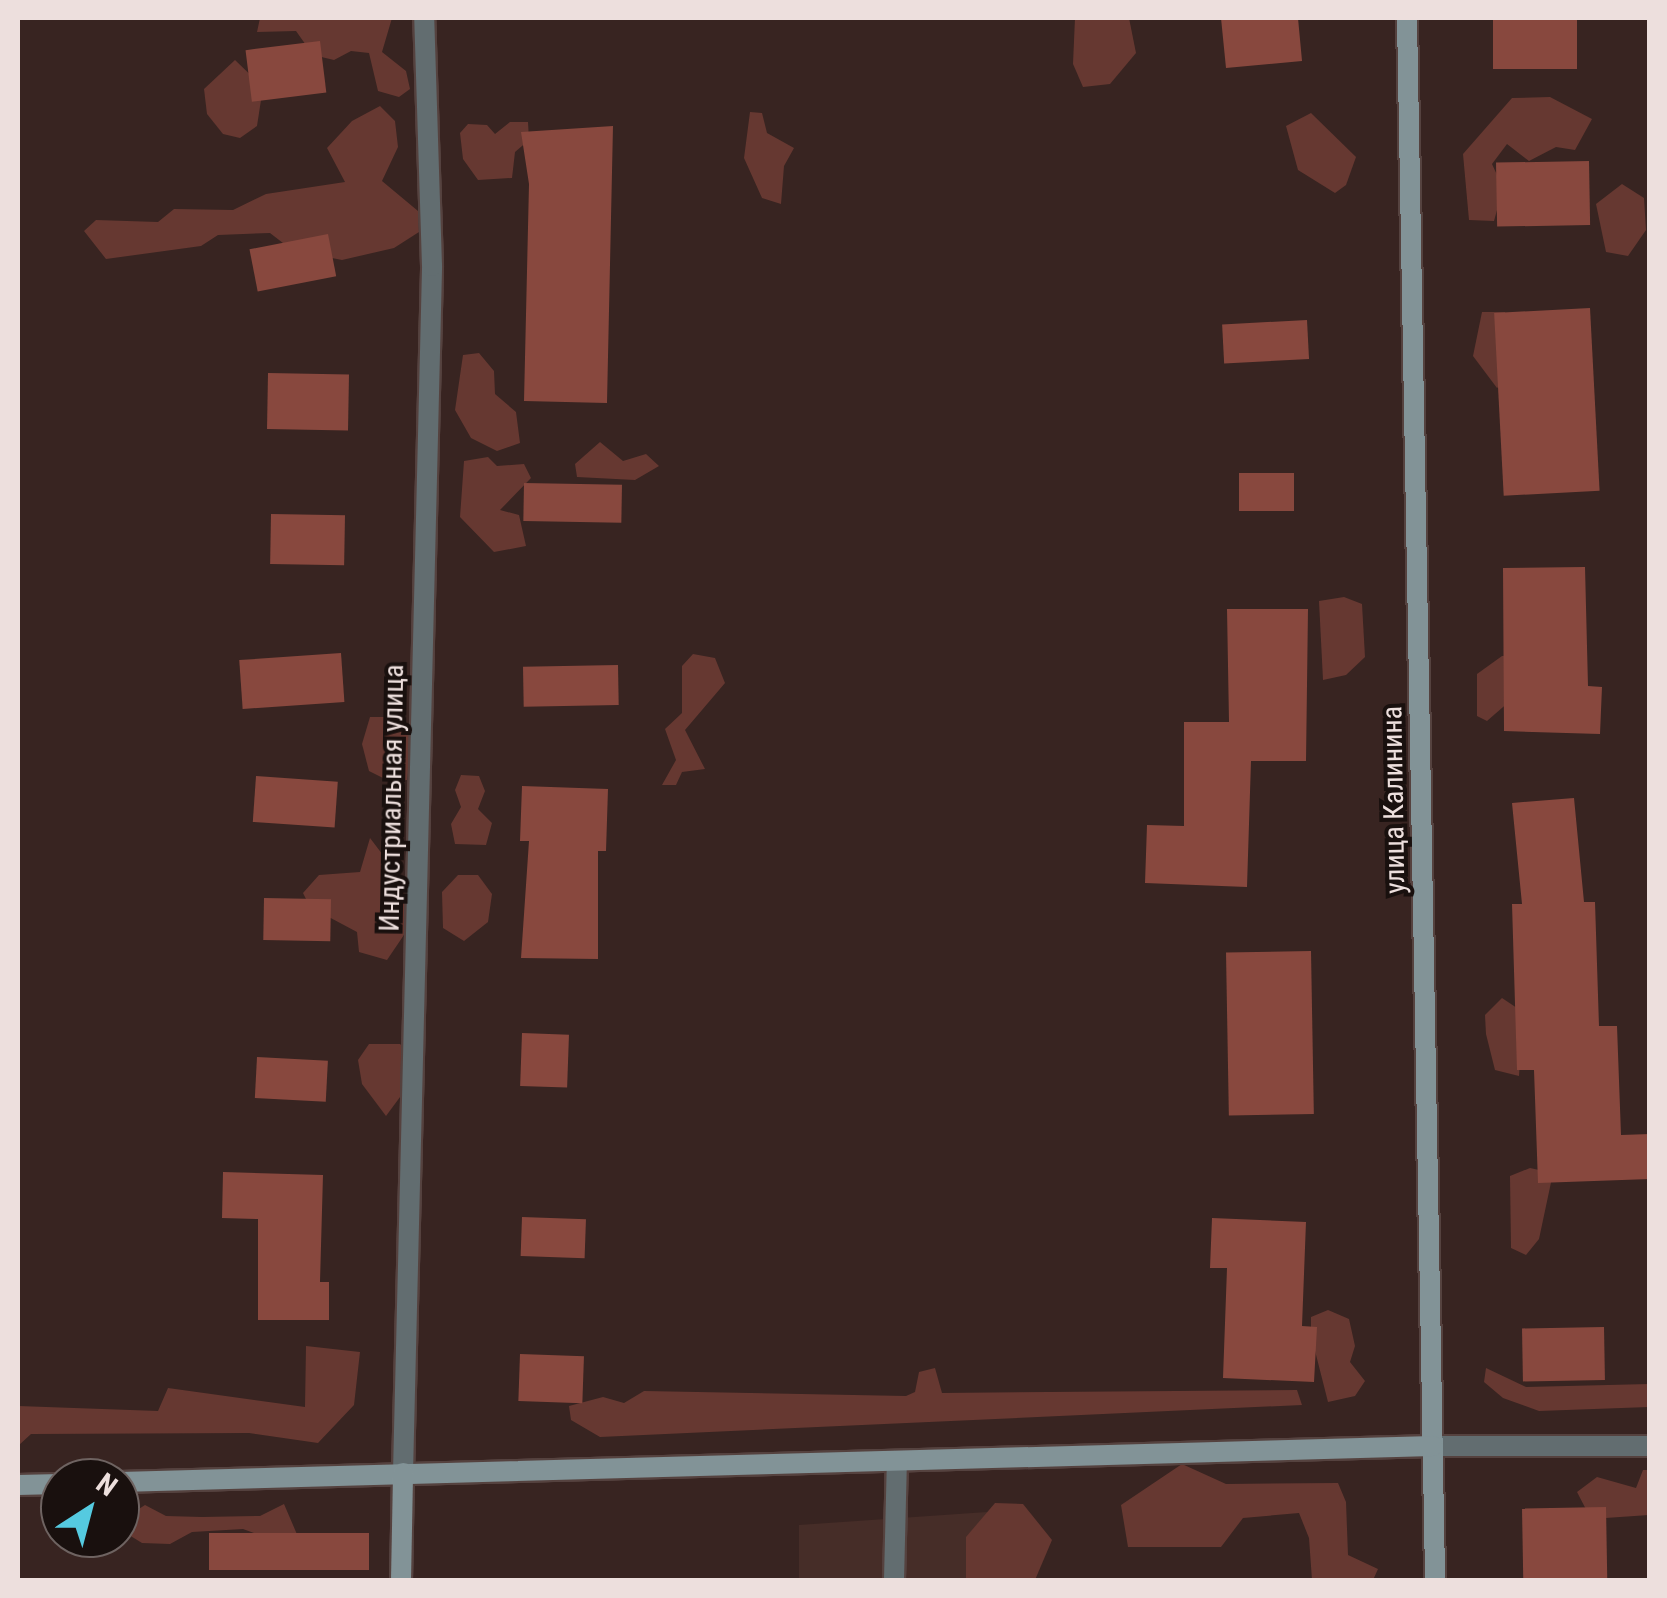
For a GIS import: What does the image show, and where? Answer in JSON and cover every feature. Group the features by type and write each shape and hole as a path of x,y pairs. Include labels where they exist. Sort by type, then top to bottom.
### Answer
{"street":[{"name":"Индустриальная улица","path":"401,1580 432,266 424,18"},
{"name":"улица Калинина","path":"1407,18 1435,1580"},
{"path":"140,1481 1433,1446 1650,1446"},
{"path":"894,1580 897,1461"}],"shaded area":[{"path":"260,18 392,18 382,52 406,71 410,89 399,97 378,91 369,53 351,51 334,60 313,55 296,31 257,32"},
{"path":"1075,18 1129,18 1136,53 1110,84 1083,87 1073,64"},
{"path":"235,60 263,87 257,126 240,138 223,134 207,114 204,89"},
{"path":"1550,97 1592,119 1575,150 1556,147 1529,161 1507,144 1492,164 1503,188 1494,221 1469,220 1463,154 1512,98"},
{"path":"380,106 395,121 398,147 382,181 418,211 419,232 394,248 342,260 292,250 270,233 218,235 201,246 106,259 84,231 96,220 158,222 174,209 233,210 266,194 345,182 327,148 352,121"},
{"path":"750,112 762,113 767,133 794,148 784,166 781,204 762,198 744,158"},
{"path":"1311,113 1356,157 1346,185 1335,193 1298,170 1286,126"},
{"path":"510,122 528,122 529,140 515,152 512,178 478,180 463,159 460,133 468,124 487,125 495,134"},
{"path":"1622,184 1644,198 1646,230 1628,256 1606,252 1596,204"},
{"path":"1482,312 1505,312 1518,371 1497,388 1473,356"},
{"path":"479,353 494,371 495,394 516,412 520,443 497,451 471,438 455,410 463,355"},
{"path":"600,442 623,461 646,454 659,466 635,480 577,477 575,464"},
{"path":"488,457 497,466 524,464 531,478 500,510 519,515 526,546 494,552 460,517 464,461"},
{"path":"1344,597 1362,604 1365,657 1346,675 1323,680 1319,601"},
{"path":"1566,652 1487,721 1477,716 1477,674 1502,656"},
{"path":"693,654 715,658 725,683 685,730 705,769 682,772 676,785 662,785 676,760 665,729 682,713 682,666"},
{"path":"370,717 389,717 413,738 407,780 391,782 369,771 362,744"},
{"path":"461,775 479,776 485,791 478,809 492,823 486,845 455,844 451,824 461,807 455,790"},
{"path":"370,838 411,892 408,929 387,960 359,952 357,932 310,907 303,893 319,875 360,872"},
{"path":"458,875 478,875 492,894 488,922 464,941 443,928 442,892"},
{"path":"1502,998 1523,1012 1519,1076 1495,1070 1486,1034 1485,1015"},
{"path":"369,1044 400,1044 423,1066 386,1116 362,1084 358,1060"},
{"path":"1530,1168 1553,1173 1539,1239 1526,1255 1511,1248 1510,1176"},
{"path":"1328,1310 1349,1319 1355,1346 1350,1362 1365,1381 1355,1396 1328,1402 1311,1335 1311,1317"},
{"path":"306,1346 360,1352 354,1405 318,1443 249,1433 31,1434 18,1446 18,1406 158,1411 168,1388 305,1407"},
{"path":"935,1368 942,1393 1297,1390 1302,1405 600,1437 571,1420 569,1406 603,1397 624,1403 644,1391 906,1396 915,1392 919,1372"},
{"path":"1486,1368 1526,1387 1649,1384 1649,1407 1539,1411 1503,1398 1484,1382"},
{"path":"1182,1464 1226,1484 1338,1483 1346,1502 1348,1555 1378,1569 1373,1580 1312,1580 1309,1538 1299,1513 1243,1518 1221,1547 1128,1547 1121,1505"},
{"path":"1643,1470 1649,1470 1649,1515 1591,1519 1577,1492 1597,1477 1636,1488"},
{"path":"995,1503 1023,1504 1052,1540 1035,1580 966,1580 966,1537"},
{"path":"284,1504 299,1539 284,1544 243,1529 192,1532 170,1544 140,1542 140,1508 145,1505 166,1516 260,1516"},
{"path":"987,1512 987,1580 799,1580 799,1525"}],"building":[{"path":"1221,18 1298,18 1302,61 1226,68"},
{"path":"1493,18 1577,18 1577,69 1493,69"},
{"path":"320,41 326,93 252,102 246,50"},
{"path":"613,126 607,403 524,401 529,184 521,132"},
{"path":"1589,161 1590,225 1497,227 1496,163"},
{"path":"328,234 336,276 258,291 249,249"},
{"path":"1590,308 1600,491 1504,496 1494,313"},
{"path":"1307,320 1309,359 1224,363 1222,324"},
{"path":"268,373 349,374 348,430 267,429"},
{"path":"1239,473 1294,473 1294,511 1239,511"},
{"path":"524,483 622,485 621,523 523,521"},
{"path":"271,514 345,515 344,565 270,564"},
{"path":"1585,567 1588,686 1602,687 1600,734 1504,731 1503,568"},
{"path":"1227,609 1308,609 1306,761 1251,761 1247,887 1145,883 1147,825 1184,826 1184,722 1229,722"},
{"path":"341,653 344,702 243,709 239,660"},
{"path":"618,665 619,705 524,707 523,667"},
{"path":"256,776 338,782 335,828 253,822"},
{"path":"522,786 608,789 606,851 598,851 598,959 521,958 529,841 520,841"},
{"path":"1574,798 1584,902 1595,902 1599,1026 1617,1026 1621,1135 1650,1134 1650,1179 1538,1183 1534,1070 1517,1070 1512,904 1522,904 1512,803"},
{"path":"264,898 331,899 330,941 263,940"},
{"path":"1311,951 1314,1114 1229,1115 1226,952"},
{"path":"522,1033 569,1035 567,1088 520,1086"},
{"path":"257,1057 328,1061 326,1102 255,1098"},
{"path":"223,1172 323,1175 320,1282 329,1282 329,1320 258,1320 258,1219 222,1218"},
{"path":"522,1217 586,1219 585,1258 521,1256"},
{"path":"1212,1218 1306,1222 1302,1326 1317,1327 1314,1382 1223,1378 1227,1268 1210,1268"},
{"path":"1604,1327 1605,1380 1523,1381 1522,1328"},
{"path":"520,1354 584,1356 582,1403 518,1401"},
{"path":"1606,1507 1607,1580 1523,1580 1522,1508"},
{"path":"209,1533 369,1533 369,1570 209,1570"}]}
